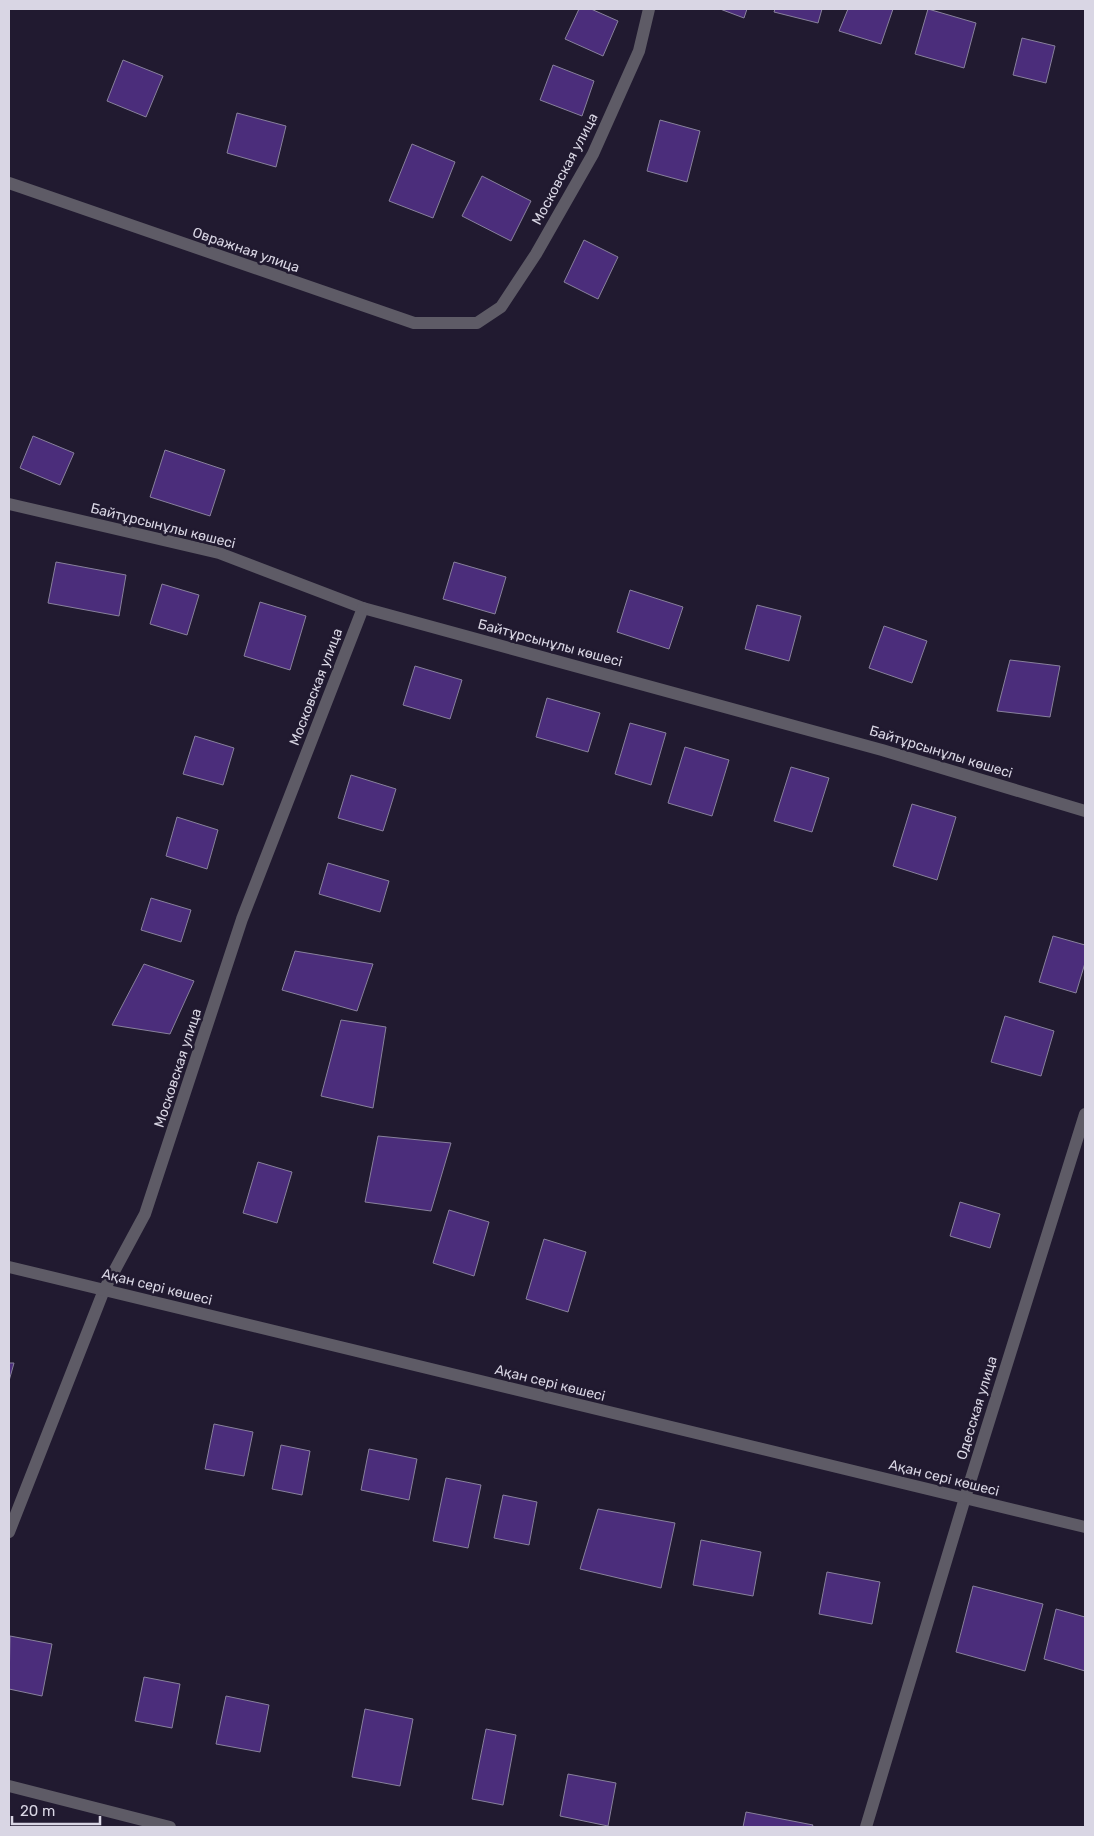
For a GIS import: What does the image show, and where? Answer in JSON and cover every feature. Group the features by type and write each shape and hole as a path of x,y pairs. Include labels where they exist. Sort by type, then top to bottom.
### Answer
{"street":[{"name":"Московская улица","path":"477,324 501,307 536,254 593,154 639,51 650,9"},
{"name":"Овражная улица","path":"9,184 414,323 477,324"},
{"name":"Байтұрсынұлы көшесі","path":"9,504 219,553 363,608 882,750 1085,811"},
{"name":"Московская улица","path":"9,1532 104,1290 145,1214 242,919 363,608"},
{"name":"Одесская улица","path":"866,1827 964,1498 1085,1114"},
{"name":"Ақан сері көшесі","path":"9,1267 1085,1527"},
{"path":"9,1786 170,1827"}],"building":[{"path":"579,9 591,9 618,21 603,56 565,39"},
{"path":"720,9 747,9 744,18"},
{"path":"775,9 822,9 818,23 774,12"},
{"path":"848,9 893,9 881,44 839,31"},
{"path":"928,9 976,23 964,68 915,54"},
{"path":"1022,38 1055,46 1046,83 1013,75"},
{"path":"123,60 163,76 146,117 107,101"},
{"path":"553,65 594,81 582,116 540,100"},
{"path":"237,113 286,126 276,167 227,153"},
{"path":"660,120 700,131 687,182 647,171"},
{"path":"412,144 455,162 433,218 389,201"},
{"path":"482,176 531,201 511,241 462,216"},
{"path":"584,240 618,257 598,299 564,282"},
{"path":"33,436 74,453 60,485 20,468"},
{"path":"165,450 225,470 210,516 150,497"},
{"path":"56,562 126,575 119,616 48,603"},
{"path":"454,562 506,577 495,614 443,599"},
{"path":"162,584 199,595 187,635 150,624"},
{"path":"630,590 683,607 669,649 617,632"},
{"path":"260,602 306,616 290,670 244,656"},
{"path":"757,605 801,616 789,661 745,649"},
{"path":"884,626 927,641 912,683 869,668"},
{"path":"1010,660 1060,666 1050,717 997,711"},
{"path":"415,666 462,680 450,719 403,705"},
{"path":"547,698 600,713 588,752 536,737"},
{"path":"630,723 666,733 651,785 615,774"},
{"path":"195,736 234,748 223,785 183,774"},
{"path":"685,747 729,760 712,816 668,803"},
{"path":"791,767 829,778 812,832 774,821"},
{"path":"351,775 396,789 383,831 338,818"},
{"path":"912,804 956,817 937,880 893,866"},
{"path":"177,817 218,830 207,869 166,856"},
{"path":"328,863 389,881 380,912 319,894"},
{"path":"151,898 191,910 181,942 141,930"},
{"path":"1053,936 1085,945 1085,963 1076,993 1039,982"},
{"path":"295,951 373,964 357,1011 282,990"},
{"path":"144,964 194,981 170,1034 112,1025"},
{"path":"1005,1016 1054,1031 1041,1076 991,1062"},
{"path":"341,1020 386,1027 373,1108 321,1096"},
{"path":"378,1136 451,1143 431,1211 365,1202"},
{"path":"258,1162 292,1172 277,1223 243,1213"},
{"path":"960,1202 1000,1214 990,1248 950,1236"},
{"path":"449,1210 489,1222 474,1276 433,1263"},
{"path":"544,1239 586,1252 568,1312 526,1299"},
{"path":"9,1363 14,1363 9,1381"},
{"path":"214,1424 253,1432 244,1476 205,1469"},
{"path":"281,1445 310,1451 302,1495 272,1489"},
{"path":"369,1449 417,1459 409,1500 361,1490"},
{"path":"446,1478 481,1485 468,1548 433,1541"},
{"path":"503,1495 537,1502 529,1545 494,1538"},
{"path":"598,1509 675,1523 661,1588 580,1569"},
{"path":"701,1540 761,1552 753,1596 693,1585"},
{"path":"827,1572 880,1582 872,1624 819,1614"},
{"path":"973,1586 1043,1604 1025,1671 956,1652"},
{"path":"1056,1609 1085,1617 1085,1671 1044,1659"},
{"path":"10,1636 52,1644 42,1696 9,1689"},
{"path":"144,1677 180,1684 172,1728 135,1721"},
{"path":"226,1696 269,1705 260,1752 216,1744"},
{"path":"365,1709 413,1719 400,1786 352,1777"},
{"path":"486,1729 516,1735 503,1805 472,1799"},
{"path":"568,1774 616,1783 608,1826 560,1816"},
{"path":"746,1812 813,1825 812,1827 743,1827"}]}
